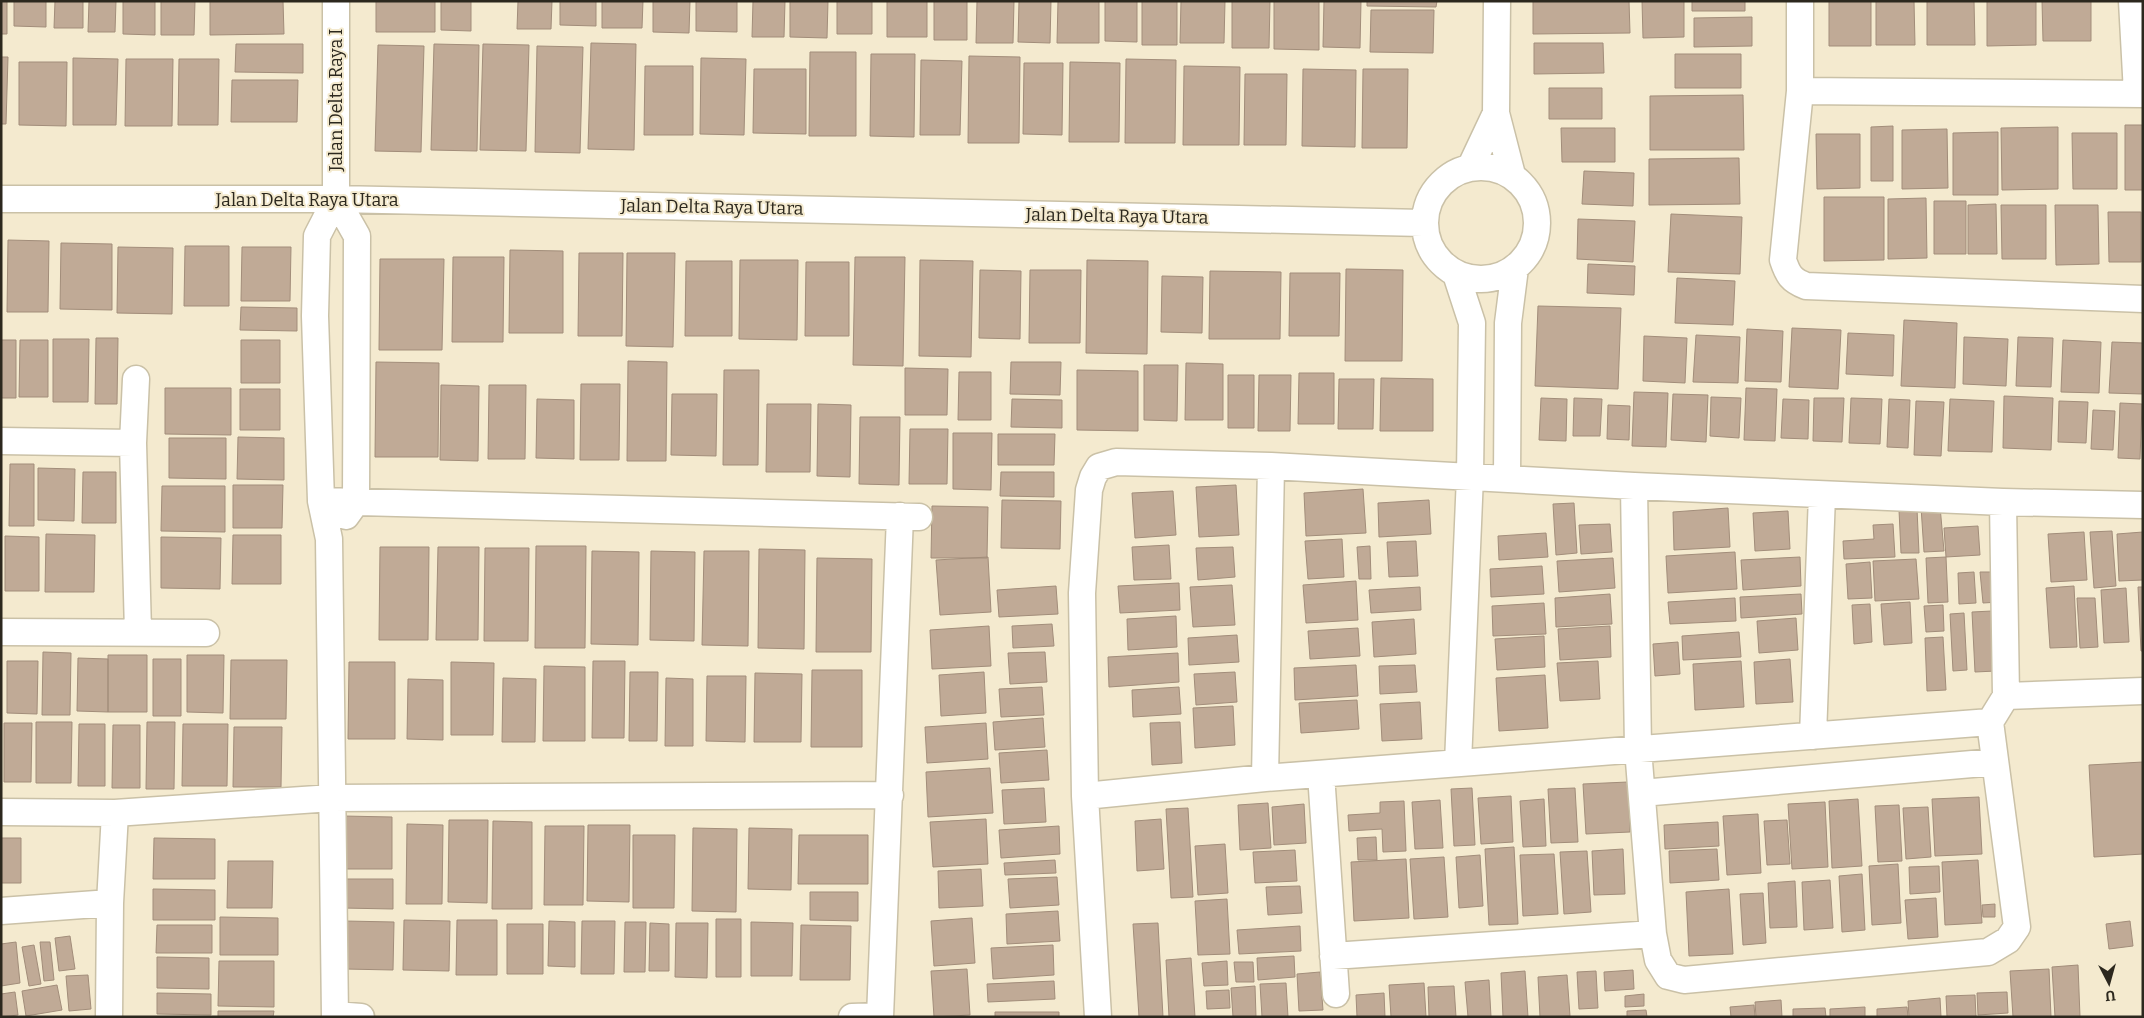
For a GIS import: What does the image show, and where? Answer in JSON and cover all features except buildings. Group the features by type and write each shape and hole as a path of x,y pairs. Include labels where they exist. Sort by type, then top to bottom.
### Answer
{"street":[{"name":"Jalan Delta Raya I","path":"336,1 336,199"},
{"path":"1497,1 1496,113 1512,175"},
{"path":"1800,1 1800,91 1783,260 1787,271 1794,281 1806,286 2143,299"},
{"path":"1800,91 2140,94 2132,1"},
{"path":"1470,166 1496,113"},
{"path":"1470,166 1495,168 1512,175 1525,187 1534,203 1538,221 1536,239 1528,255 1515,268 1496,278 1476,279 1456,274 1439,262 1427,244 1423,223 1428,202 1439,184 1456,171 1470,166"},
{"name":"Jalan Delta Raya Utara","path":"1,199 336,199 1423,223"},
{"path":"336,199 316,236 315,316 321,501 329,539 334,1016 361,1017"},
{"path":"329,539 356,502 357,236 336,199"},
{"path":"1507,478 1508,323 1515,268"},
{"path":"1456,274 1472,322 1470,476 1458,763"},
{"path":"136,379 133,443 138,632"},
{"path":"1,441 133,443"},
{"path":"1098,1017 1085,796 1082,593 1089,490 1095,472 1102,465 1116,462 1271,466 1634,486 2003,502 2143,505"},
{"path":"1265,778 1271,466"},
{"path":"1634,486 1638,749 1653,934 1662,968 1668,976 1684,980 1988,952 2008,940 2017,927 1990,722 2006,696 2003,502"},
{"path":"1812,736 1822,494"},
{"path":"321,501 909,516 890,795 880,1016 852,1017"},
{"path":"1,632 206,634"},
{"path":"2006,696 2143,691"},
{"path":"1085,796 1265,778 1990,722"},
{"path":"1642,793 1996,762"},
{"path":"1321,774 1336,994"},
{"path":"1,812 115,813 332,798 890,795"},
{"path":"110,1017 110,903 115,813"},
{"path":"1,911 110,903"},
{"path":"1333,956 1653,934"}]}
